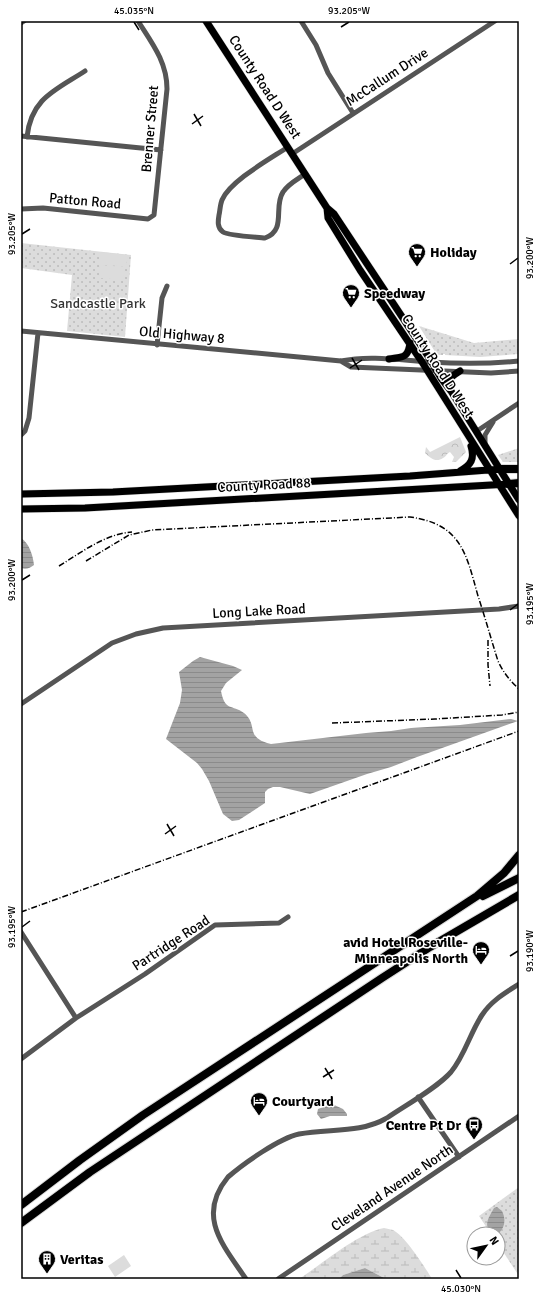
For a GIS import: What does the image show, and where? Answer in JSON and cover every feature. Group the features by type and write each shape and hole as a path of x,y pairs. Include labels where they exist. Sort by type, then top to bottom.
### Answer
{"highway":[{"path":"501,469 519,469"},
{"path":"509,484 519,483"},
{"path":"21,1205 143,1115 460,907 491,885 504,873 519,855"},
{"path":"460,907 519,878"},
{"path":"21,1223 114,1156 394,970 470,923 519,896"},
{"path":"470,923 519,900"}],"main road":[{"name":"County Road D West","path":"206,21 327,208 334,214 451,391 519,500"},
{"name":"County Road D West","path":"327,208 328,218 381,303 428,370 519,516"},
{"path":"389,359 405,356 410,343"},
{"path":"451,391 449,387 450,379 453,375 460,371"},
{"path":"458,472 473,460 473,453 469,438"},
{"name":"County Road 88","path":"21,494 113,492 501,469"},
{"name":"County Road 88","path":"21,509 85,508 509,484"}],"street":[{"name":"Brenner Street","path":"138,21 161,58 166,74 155,212 152,217 148,219"},
{"path":"301,21 316,44 328,73 354,113"},
{"name":"McCallum Drive","path":"292,154 494,21"},
{"path":"27,137 31,117 40,103 49,95 85,71"},
{"path":"21,136 161,150"},
{"path":"288,147 241,178 230,189 222,201 218,221 219,228 224,233 230,234 265,238 271,236 275,233 277,227 280,198 283,192 289,185 305,174"},
{"name":"Patton Road","path":"21,209 43,208 148,219"},
{"path":"157,344 162,298 167,286"},
{"name":"Old Highway 8","path":"21,331 340,361 352,358 487,364 519,361"},
{"path":"21,435 25,431 29,418 38,333"},
{"name":"Old Highway 8","path":"340,361 351,367 491,373 519,371"},
{"path":"477,431 519,403"},
{"path":"485,445 485,435 497,418"},
{"name":"Long Lake Road","path":"21,704 112,643 148,630 499,609 519,606"},
{"name":"Partridge Road","path":"76,1018 145,974 215,925 279,923 288,917"},
{"path":"21,932 76,1018 21,1059"},
{"path":"246,1279 219,1238 214,1224 214,1207 216,1199 222,1184 228,1177 275,1144 290,1137 308,1133 354,1130 371,1126 387,1118 438,1084 452,1072 487,1008 519,984"},
{"path":"418,1097 459,1157"},
{"name":"Cleveland Avenue North","path":"278,1279 519,1116"}],"green space":[{"name":"Sandcastle Park","path":"21,243 131,255 125,337 67,331 72,275 21,268"},
{"path":"101,252 128,255 126,267 101,264"},
{"path":"100,265 125,267 123,280 99,278"},
{"path":"419,326 474,343 519,339 519,354 480,357 445,354 437,355"},
{"path":"460,437 466,452 456,462 452,462 454,457 450,452 438,460 431,458 425,453 426,447 430,452"},
{"path":"519,448 519,462 503,462 498,455"},
{"path":"519,1187 519,1276 506,1256 506,1226 486,1226 479,1216"},
{"path":"384,1228 393,1230 403,1238 425,1267 432,1279 386,1279 365,1268 343,1275 339,1279 299,1279 352,1242 374,1231"},
{"path":"124,1255 131,1266 115,1277 108,1266"}],"shaded area":[{"path":"21,538 24,540 32,553 34,565 26,569 21,568"},
{"path":"200,657 242,670 226,683 221,691 223,698 227,705 244,713 251,722 253,731 258,738 271,744 411,728 460,725 511,719 518,721 391,767 310,794 280,787 273,787 265,792 265,803 239,820 232,821 223,814 209,781 202,769 197,763 166,739 180,703 182,690 179,672"},
{"path":"332,1104 343,1109 347,1116 330,1116 321,1119 317,1114 318,1109"},
{"path":"497,1207 502,1211 504,1226 487,1226 488,1220 494,1208"},
{"path":"365,1268 386,1279 339,1279 343,1275"}],"railway":[{"path":"86,561 129,535 152,530 410,517 427,521 440,526 451,534 459,543 469,566 498,661 507,676 519,689"},
{"path":"59,566 103,540 122,533 132,532"},
{"path":"488,640 490,686"},
{"path":"332,723 435,719 502,715 519,712"},
{"path":"21,912 519,731"}],"place":[{"name":"Holiday","path":"417,267"},
{"name":"Speedway","path":"351,308"},
{"name":"avid Hotel Roseville- Minneapolis North","path":"481,965"},
{"name":"Courtyard","path":"259,1116"},
{"name":"Centre Pt Dr","path":"474,1140"},
{"name":"Veritas","path":"47,1274"}]}
